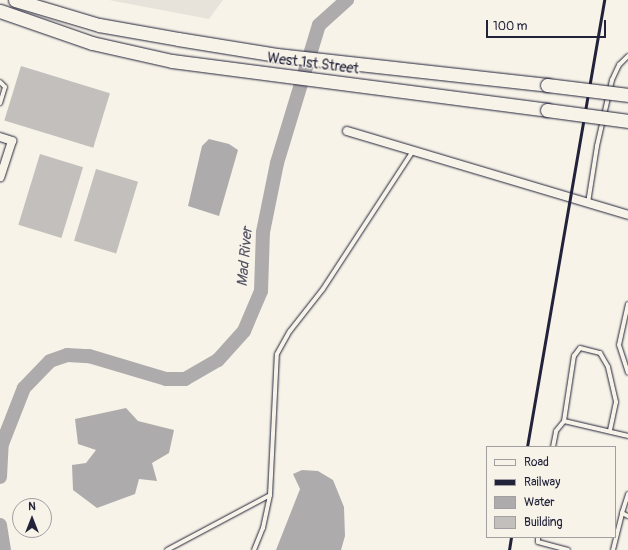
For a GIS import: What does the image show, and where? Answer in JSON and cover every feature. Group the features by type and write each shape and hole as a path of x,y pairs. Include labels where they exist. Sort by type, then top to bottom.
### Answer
{"main road":[{"name":"West 1st Street","path":"15,0 99,25 277,55 378,65 628,95"},
{"name":"West 1st Street","path":"0,11 92,43 172,61 628,121"}],"street":[{"path":"347,131 628,216"},
{"path":"0,137 12,141 0,177"}],"lane":[{"path":"588,204 596,146 612,80 619,65 628,56"},
{"path":"0,82 5,87 0,103"},
{"path":"254,550 263,528 270,495 277,354 290,331 323,289 413,151"},
{"path":"628,304 619,344 628,373"},
{"path":"553,446 556,431 564,421 574,356 580,348 600,353 608,367 616,402 610,431"},
{"path":"564,421 628,436"},
{"path":"616,538 628,494"},
{"path":"167,550 270,495"},
{"path":"622,513 628,516"},
{"path":"613,550 616,538"},
{"path":"538,539 568,550"}],"shaded area":[{"path":"109,0 223,0 209,19"}],"water":[{"path":"209,139 229,144 238,150 219,216 188,206 202,146"},
{"path":"126,408 138,421 174,430 169,453 152,463 157,481 139,479 135,494 97,508 73,490 72,465 86,463 96,450 78,444 75,419"},
{"path":"302,470 318,471 333,480 344,507 345,536 341,550 276,550 300,489 293,474"}],"building":[{"path":"21,66 110,93 93,148 4,121"},
{"path":"40,154 83,167 61,238 18,225"},
{"path":"96,169 138,182 116,254 74,241"}],"waterway":[{"name":"Mad River","path":"0,477 2,444 24,388 50,361 67,355 89,356 166,379 185,379 218,360 244,331 261,291 263,232 277,163 319,25 347,0"},
{"name":"Mad River","path":"0,525 4,550"}],"railway":[{"path":"527,446 604,0"},
{"path":"509,550 511,538"}]}
